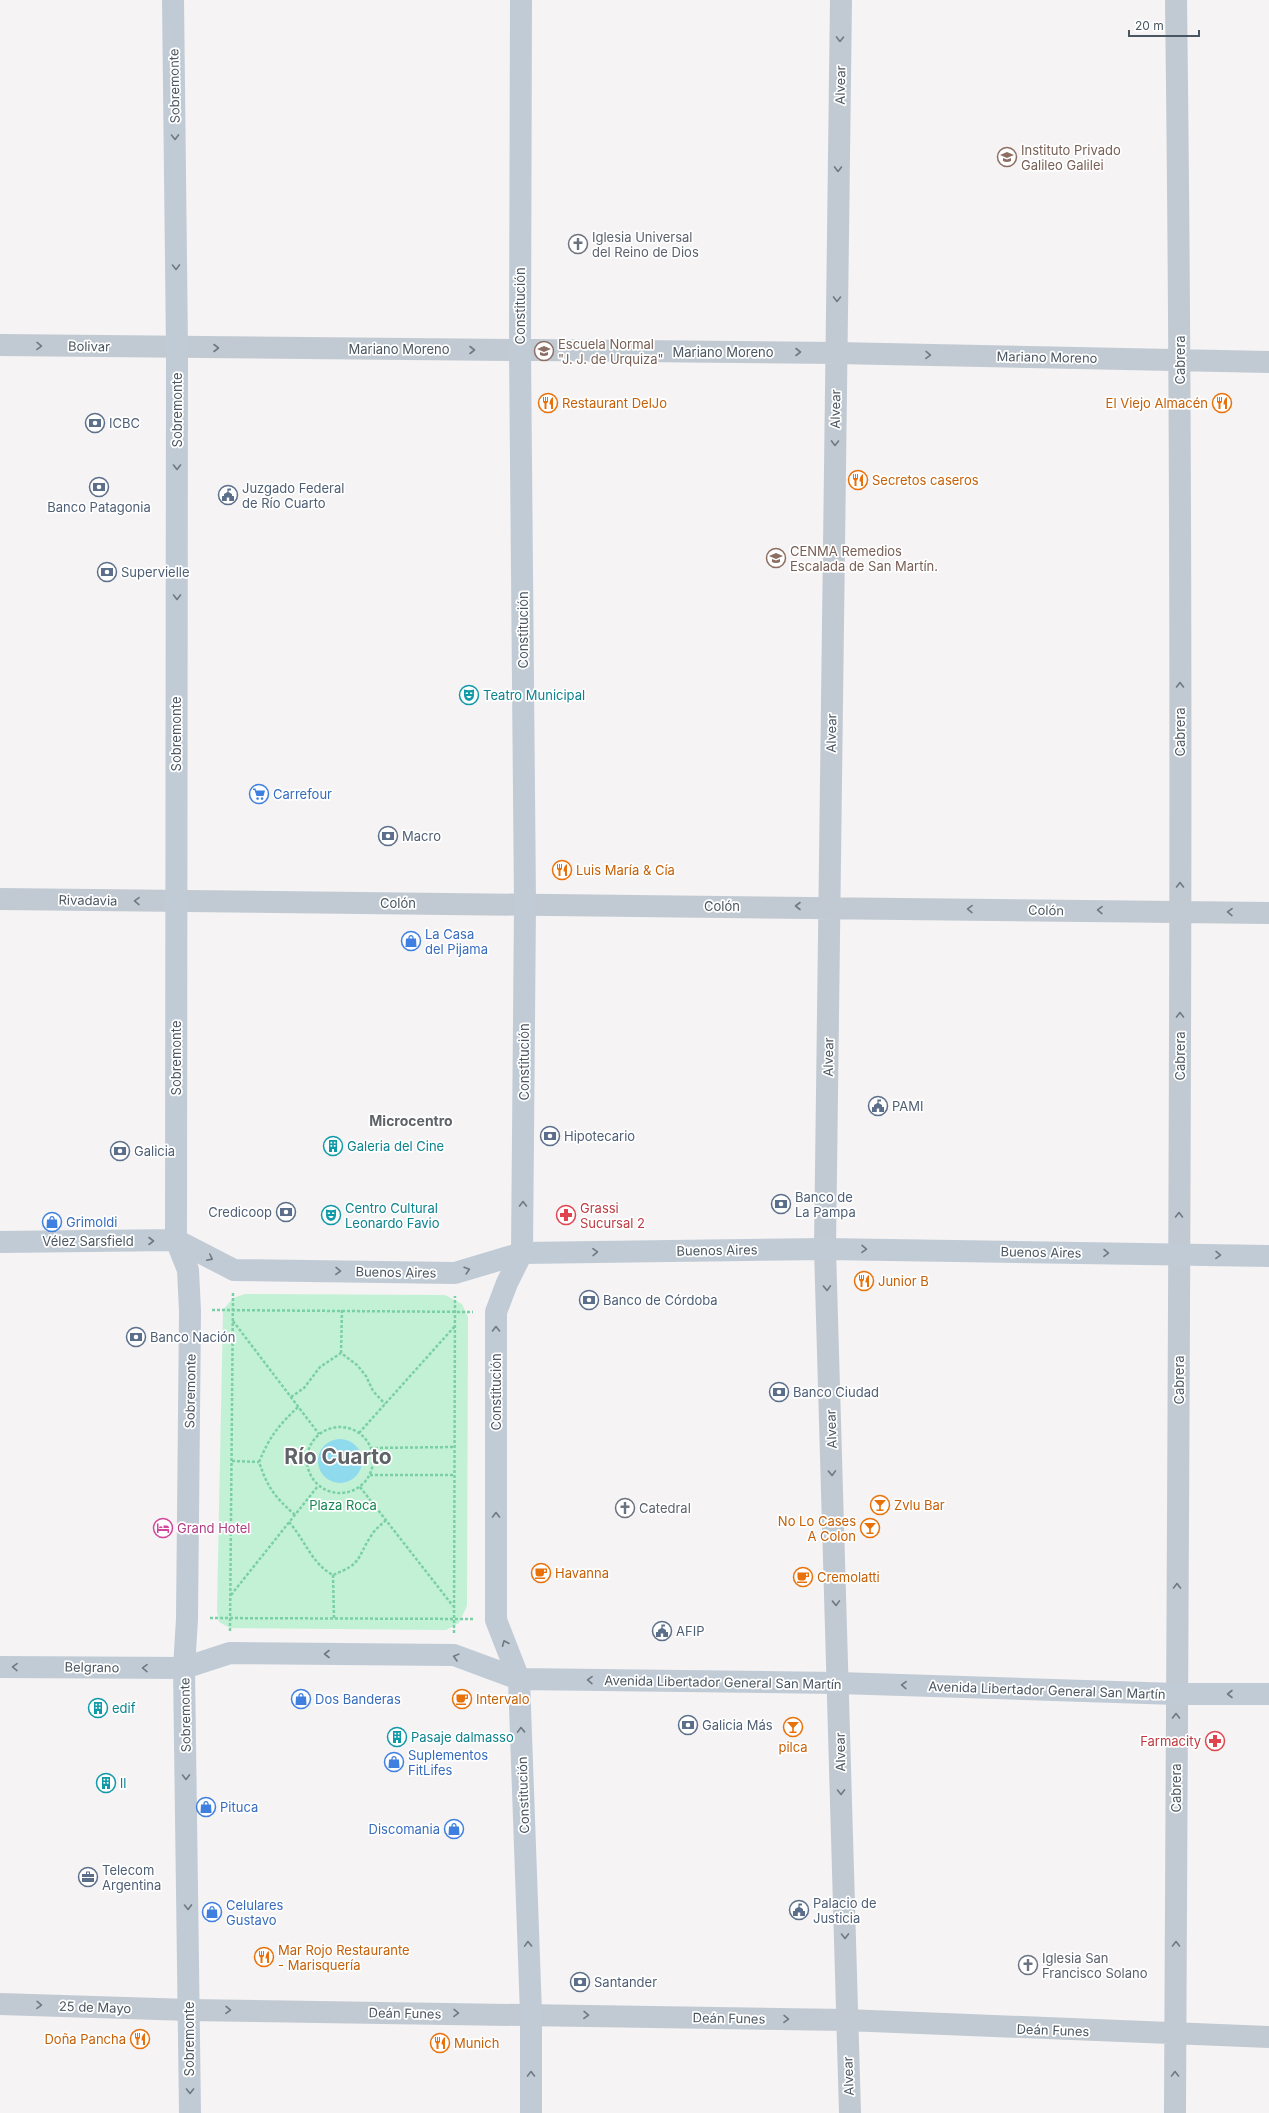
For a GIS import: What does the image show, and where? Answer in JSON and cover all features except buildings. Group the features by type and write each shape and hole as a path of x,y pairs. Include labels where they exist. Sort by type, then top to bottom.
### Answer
{"main road":[{"name":"Sobremonte","path":"173,0 177,348 176,1240 188,1270 190,1311 187,1619 184,1668 190,2113"},
{"name":"Constitución","path":"521,0 520,350 525,904 522,1253 507,1283 496,1312 496,1620 519,1679 530,2014 531,2113"},
{"name":"Vélez Sarsfield","path":"0,1242 176,1240"},
{"name":"Buenos Aires","path":"176,1240 234,1270 455,1273 522,1253 825,1248 1269,1256"},
{"name":"Avenida Libertador General San Martín","path":"184,1668 230,1653 454,1655 519,1679 839,1683 1176,1694 1269,1694"},
{"name":"Belgrano","path":"0,1666 184,1668"}],"street":[{"name":"Alvear","path":"841,0 825,1248 839,1683 846,2020 850,2113"},
{"name":"Cabrera","path":"1175,2113 1180,912 1180,360 1176,0"},
{"name":"Bolivar","path":"0,345 177,348"},
{"name":"Mariano Moreno","path":"177,348 836,353 1269,362"},
{"name":"Rivadavia","path":"0,899 176,902"},
{"name":"Colón","path":"176,902 829,906 1180,912 1269,912"},
{"name":"25 de Mayo","path":"0,2004 189,2010"},
{"name":"Deán Funes","path":"189,2010 846,2020 1176,2035 1269,2037"}],"path":[{"path":"230,1653 234,1270"},
{"path":"454,1655 455,1273"},
{"path":"190,1311 233,1309 496,1312"},
{"path":"341,1352 342,1310"},
{"path":"233,1320 319,1434"},
{"path":"359,1434 455,1326"},
{"path":"291,1397 304,1388 320,1367 341,1352"},
{"path":"341,1352 366,1376 373,1390 385,1404"},
{"path":"295,1515 277,1500 266,1483 259,1462 270,1437 280,1423 298,1407"},
{"path":"332,1428 346,1428 359,1434 370,1448 373,1460 370,1475 360,1486 347,1493 332,1493 318,1486 309,1474 306,1460 310,1446 319,1434 332,1428"},
{"path":"370,1448 454,1447"},
{"path":"232,1461 259,1462"},
{"path":"370,1475 454,1475"},
{"path":"230,1596 318,1486"},
{"path":"360,1486 454,1607"},
{"path":"333,1575 354,1565 362,1555 371,1536 386,1520"},
{"path":"289,1522 300,1534 314,1559 325,1571 333,1575"},
{"path":"333,1575 334,1618"},
{"path":"187,1619 334,1618 496,1620"}],"green space":[{"name":"Plaza Roca","path":"245,1294 445,1295 462,1304 468,1317 467,1606 459,1623 446,1630 230,1628 219,1622 217,1611 223,1310 233,1298"}],"water":[{"path":"340,1439 352,1443 358,1449 362,1461 358,1473 352,1479 340,1483 328,1479 322,1473 318,1461 322,1449 328,1443"}],"place":[{"name":"Instituto Privado Galileo Galilei","path":"1007,157"},
{"name":"Iglesia Universal del Reino de Dios","path":"578,244"},
{"name":"Escuela Normal \"J. J. de Urquiza\"","path":"544,351"},
{"name":"Restaurant DelJo","path":"548,403"},
{"name":"El Viejo Almacén","path":"1222,403"},
{"name":"ICBC","path":"95,423"},
{"name":"Secretos caseros","path":"858,480"},
{"name":"Banco Patagonia","path":"99,487"},
{"name":"Juzgado Federal de Río Cuarto","path":"228,495"},
{"name":"CENMA Remedios Escalada de San Martín.","path":"776,558"},
{"name":"Supervielle","path":"107,572"},
{"name":"Teatro Municipal","path":"469,695"},
{"name":"Carrefour","path":"259,794"},
{"name":"Macro","path":"388,836"},
{"name":"Luis María & Cía","path":"562,870"},
{"name":"La Casa del Pijama","path":"411,941"},
{"name":"PAMI","path":"878,1106"},
{"name":"Hipotecario","path":"550,1136"},
{"name":"Galeria del Cine","path":"333,1146"},
{"name":"Galicia","path":"120,1151"},
{"name":"Banco de La Pampa","path":"781,1204"},
{"name":"Credicoop","path":"286,1212"},
{"name":"Centro Cultural Leonardo Favio","path":"331,1215"},
{"name":"Grassi Sucursal 2","path":"566,1215"},
{"name":"Grimoldi","path":"52,1222"},
{"name":"Junior B","path":"864,1281"},
{"name":"Banco de Córdoba","path":"589,1300"},
{"name":"Banco Nación","path":"136,1337"},
{"name":"Banco Ciudad","path":"779,1392"},
{"name":"Zvlu Bar","path":"880,1505"},
{"name":"Catedral","path":"625,1508"},
{"name":"Grand Hotel","path":"163,1528"},
{"name":"No Lo Cases A Colon","path":"870,1528"},
{"name":"Havanna","path":"541,1573"},
{"name":"Cremolatti","path":"803,1577"},
{"name":"AFIP","path":"662,1631"},
{"name":"Dos Banderas","path":"301,1699"},
{"name":"Intervalo","path":"462,1699"},
{"name":"edif","path":"98,1708"},
{"name":"Galicia Más","path":"688,1725"},
{"name":"pilca","path":"793,1727"},
{"name":"Pasaje dalmasso","path":"397,1737"},
{"name":"Farmacity","path":"1215,1741"},
{"name":"Suplementos FitLifes","path":"394,1762"},
{"name":"ll","path":"106,1783"},
{"name":"Pituca","path":"206,1807"},
{"name":"Discomania","path":"454,1829"},
{"name":"Telecom Argentina","path":"88,1877"},
{"name":"Palacio de Justicia","path":"799,1910"},
{"name":"Celulares Gustavo","path":"212,1912"},
{"name":"Mar Rojo Restaurante - Marisquería","path":"264,1957"},
{"name":"Iglesia San Francisco Solano","path":"1028,1965"},
{"name":"Santander","path":"580,1982"},
{"name":"Doña Pancha","path":"140,2039"},
{"name":"Munich","path":"440,2043"}],"district":[{"name":"Microcentro","path":"411,1121"},
{"name":"Río Cuarto","path":"338,1457"}]}
